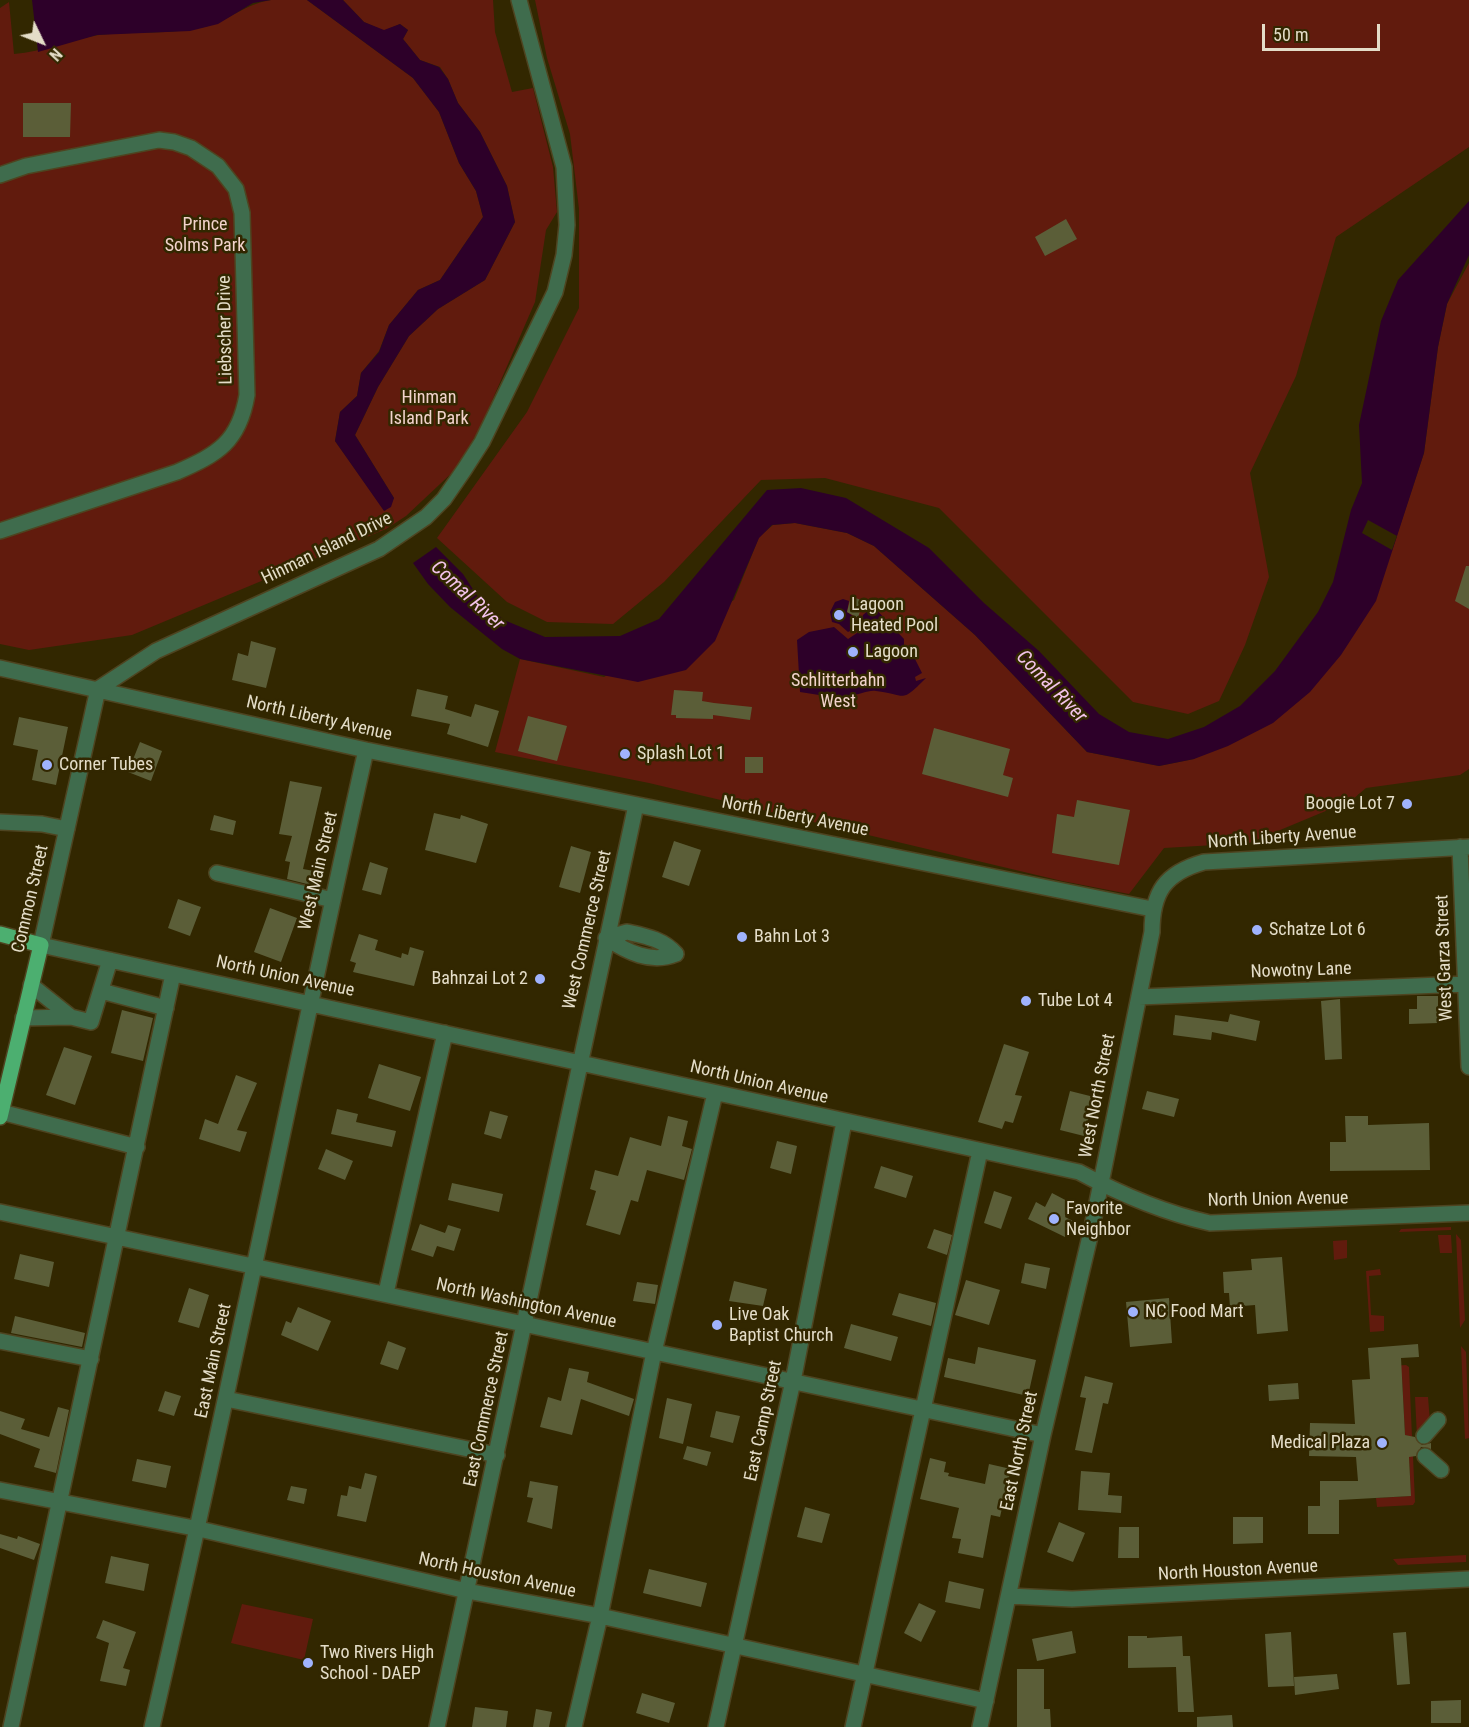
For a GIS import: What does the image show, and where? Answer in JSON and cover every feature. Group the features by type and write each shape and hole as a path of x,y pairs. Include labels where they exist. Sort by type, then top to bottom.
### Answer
{"main road":[{"path":"0,934 41,945"},
{"name":"Common Street","path":"1,1115 41,945"}],"street":[{"name":"Hinman Island Drive","path":"98,689 156,651 379,549 401,535 444,499 482,442 555,292 566,235 564,167 519,0"},
{"name":"Liebscher Drive","path":"0,175 26,166 159,140 191,148 218,166 236,189 242,213 247,395 243,417 235,432 223,448 204,460 177,472 0,531"},
{"name":"North Liberty Avenue","path":"0,668 366,750 1152,909 1161,890 1172,877 1190,866 1204,862 1464,847"},
{"name":"Common Street","path":"41,945 98,689"},
{"name":"West Main Street","path":"310,1002 366,750"},
{"name":"West Commerce Street","path":"579,1063 636,805"},
{"path":"0,822 42,824 67,829"},
{"name":"West Garza Street","path":"1464,847 1469,1067"},
{"path":"217,873 333,900"},
{"name":"West North Street","path":"1101,1184 1152,932 1152,909"},
{"name":"North Union Avenue","path":"41,945 1079,1172 1101,1184 1177,1214 1210,1222 1469,1213"},
{"path":"24,1018 71,1017 91,1022 110,960"},
{"path":"10,1727 61,1502 173,974"},
{"name":"Nowotny Lane","path":"1139,997 1466,984"},
{"path":"32,985 71,1017"},
{"path":"101,991 166,1008"},
{"name":"East Main Street","path":"152,1727 199,1529 310,1002"},
{"path":"386,1293 445,1033"},
{"name":"East Commerce Street","path":"437,1727 579,1063"},
{"path":"574,1727 600,1616 654,1352 715,1093"},
{"path":"1,1115 137,1147"},
{"name":"East Camp Street","path":"716,1727 792,1381 844,1122"},
{"path":"853,1727 921,1409 980,1151"},
{"name":"East North Street","path":"980,1727 1043,1435 1101,1184"},
{"name":"North Washington Avenue","path":"0,1212 118,1238 254,1264 1043,1435"},
{"path":"0,1341 91,1359"},
{"path":"226,1399 497,1455"},
{"path":"1424,1436 1438,1420"},
{"path":"1425,1456 1441,1470"},
{"name":"North Houston Avenue","path":"0,1490 199,1529 467,1591 600,1616 986,1701"},
{"name":"North Houston Avenue","path":"1009,1596 1071,1599 1469,1579"}],"green space":[{"name":"Prince Solms Park","path":"271,0 307,0 413,78 439,112 459,163 476,191 483,217 440,280 418,290 389,325 379,351 361,373 357,396 340,412 335,441 385,511 394,498 355,435 378,387 409,336 438,309 485,280 515,222 507,186 480,132 458,103 440,67 420,60 403,39 408,30 400,24 384,31 364,22 343,0 493,0 495,32 512,92 533,88 553,167 557,212 546,230 535,302 481,426 456,469 406,516 386,529 132,635 29,650 0,644 0,8 9,2 14,54 99,35 178,31 204,27 253,5"},
{"path":"535,0 1469,0 1469,147 1336,237 1296,376 1250,473 1269,577 1245,645 1219,701 1188,714 1133,702 939,508 825,478 761,480 664,582 613,624 547,622 507,602 437,538 527,412 579,308 579,209 570,134 547,58"},
{"name":"Schlitterbahn West","path":"1469,263 1469,769 1460,775 1366,788 1352,800 1249,843 1164,848 1129,894 1062,881 649,783 495,752 520,659 604,677 734,600 759,537 773,525 795,523 847,533 874,546 975,635 1087,752 1159,766 1194,759 1392,550 1424,453 1438,347 1447,304"},
{"path":"1451,1227 1451,1230 1399,1232 1401,1229"},
{"path":"1456,1234 1461,1240 1465,1320 1460,1328"},
{"path":"1438,1235 1451,1235 1452,1253 1440,1253"},
{"path":"1347,1240 1347,1258 1334,1260 1333,1241"},
{"path":"1380,1269 1381,1275 1369,1276 1371,1315 1384,1316 1384,1331 1370,1332 1366,1271"},
{"path":"1461,1346 1466,1352 1469,1438 1465,1439"},
{"path":"1406,1365 1409,1367 1412,1437 1405,1435 1402,1377 1391,1366"},
{"path":"1415,1397 1428,1397 1430,1422 1417,1437"},
{"path":"1409,1456 1413,1456 1415,1502 1413,1505 1377,1507 1376,1498 1411,1496"},
{"path":"1466,1555 1466,1562 1398,1565 1393,1559"},
{"path":"242,1604 313,1619 304,1660 231,1643"}],"water":[{"path":"32,0 271,0 253,3 218,24 190,31 97,35 38,52"},
{"path":"307,0 343,0 364,22 384,30 400,24 408,30 403,39 420,60 439,67 448,79 458,103 480,132 507,186 515,222 485,280 438,309 409,336 378,387 355,435 394,498 391,507 384,511 335,441 340,412 357,396 361,373 379,352 389,325 418,290 440,280 483,217 476,191 459,163 439,112 413,78"},
{"name":"Comal River","path":"1469,201 1469,255 1447,304 1438,347 1424,453 1376,601 1341,655 1310,692 1273,723 1228,746 1194,759 1159,766 1087,752 975,635 874,546 847,533 795,523 772,525 759,538 715,641 686,670 638,682 520,659 502,649 450,607 428,584 413,563 436,547 463,574 480,600 504,620 545,637 620,636 659,619 767,490 801,488 846,498 929,548 984,603 1039,651 1099,714 1129,732 1168,739 1204,727 1240,706 1275,671 1318,612 1333,582 1351,510 1362,483 1359,425 1381,321 1398,280"},
{"name":"Lagoon Heated Pool","path":"843,599 849,601 847,612 857,619 852,630 848,632 839,624 832,622 830,612 835,602"},
{"name":"Lagoon","path":"873,606 904,639 904,647 913,655 922,673 915,677 916,681 926,678 912,692 903,696 873,691 852,695 851,700 800,692 797,640 809,632 834,627 848,639 857,633 863,615"}],"pier":[{"path":"1368,520 1397,536 1392,550 1362,533"}],"building":[{"path":"23,103 71,103 70,137 23,137"},
{"path":"1066,219 1077,239 1045,256 1035,237"},
{"path":"1466,566 1469,566 1469,609 1455,601"},
{"path":"851,596 863,601 858,618 847,612"},
{"path":"251,641 276,648 266,688 232,680 238,653 248,656"},
{"path":"417,689 448,696 445,709 471,717 475,704 499,711 488,747 447,734 450,724 411,716"},
{"path":"674,690 703,692 702,701 752,707 750,720 713,715 713,719 676,718 676,715 671,715"},
{"path":"528,716 567,726 557,761 518,751"},
{"name":"Corner Tubes","path":"19,717 68,727 56,785 32,780 38,750 13,745"},
{"path":"934,728 1010,749 1003,775 1013,778 1008,797 922,774"},
{"path":"140,742 162,751 151,781 128,772"},
{"path":"745,757 763,757 763,773 745,773"},
{"path":"290,781 322,787 303,869 314,871 311,885 287,879 290,862 285,861 292,836 279,834"},
{"path":"1077,800 1130,810 1119,865 1052,853 1057,814 1074,817"},
{"path":"434,813 460,819 461,815 488,824 476,863 425,850"},
{"path":"214,815 236,821 233,835 210,830"},
{"path":"674,841 701,850 689,886 662,877"},
{"path":"571,846 591,852 580,893 559,887"},
{"path":"370,862 388,868 381,895 362,890"},
{"path":"178,899 201,907 190,936 168,928"},
{"path":"270,908 297,918 281,962 254,952"},
{"path":"359,934 378,940 375,950 401,958 402,953 408,955 410,947 424,951 414,986 353,972 356,963 350,961"},
{"path":"1417,996 1438,996 1438,1023 1409,1024 1409,1009 1417,1009"},
{"path":"1340,999 1342,1059 1325,1060 1321,1001"},
{"path":"122,1010 153,1018 143,1061 111,1053"},
{"path":"1230,1014 1260,1021 1256,1041 1212,1032 1211,1040 1173,1035 1175,1015 1228,1022"},
{"path":"1004,1044 1029,1052 1015,1095 1022,1096 1013,1123 1005,1121 1002,1129 978,1122"},
{"path":"64,1047 92,1056 75,1105 46,1095"},
{"path":"379,1064 421,1077 410,1111 368,1098"},
{"path":"236,1075 257,1083 237,1130 247,1132 240,1152 199,1139 205,1119 218,1124"},
{"path":"1070,1091 1094,1097 1084,1136 1060,1130"},
{"path":"1147,1091 1179,1099 1174,1117 1142,1109"},
{"path":"337,1109 358,1114 356,1122 396,1131 392,1147 331,1134"},
{"path":"490,1111 508,1116 501,1139 484,1134"},
{"path":"668,1116 688,1121 682,1146 692,1149 684,1180 647,1170 638,1202 631,1200 620,1235 586,1225 596,1191 590,1189 595,1170 618,1176 630,1137 661,1146"},
{"path":"1345,1116 1368,1116 1368,1125 1429,1123 1430,1170 1330,1171 1330,1142 1346,1142"},
{"path":"777,1141 797,1146 791,1174 770,1168"},
{"path":"326,1149 353,1161 345,1180 318,1169"},
{"path":"881,1166 913,1176 906,1198 874,1188"},
{"path":"452,1183 503,1194 499,1212 448,1200"},
{"path":"994,1191 1012,1197 1001,1229 984,1223"},
{"path":"1052,1193 1071,1203 1065,1217 1073,1221 1065,1237 1028,1219 1036,1202 1045,1207"},
{"path":"420,1224 445,1233 448,1225 461,1229 454,1251 437,1246 433,1257 411,1250"},
{"path":"934,1229 952,1235 947,1255 927,1248"},
{"path":"20,1254 54,1262 49,1287 14,1279"},
{"path":"1282,1257 1288,1331 1257,1334 1255,1305 1230,1307 1229,1293 1224,1293 1223,1272 1252,1270 1251,1259"},
{"path":"1025,1263 1050,1268 1046,1289 1021,1283"},
{"path":"966,1280 1000,1290 989,1325 955,1315"},
{"path":"734,1281 767,1289 763,1306 729,1301"},
{"path":"637,1282 658,1285 655,1304 633,1301"},
{"path":"189,1288 209,1295 199,1328 178,1322"},
{"path":"899,1293 936,1303 931,1326 892,1315"},
{"path":"1169,1298 1172,1343 1130,1347 1126,1302"},
{"path":"298,1307 331,1321 318,1351 281,1335 286,1321 291,1323"},
{"path":"15,1316 85,1333 82,1347 11,1333"},
{"path":"851,1324 898,1337 891,1361 844,1348"},
{"path":"388,1341 406,1348 398,1370 380,1364"},
{"path":"1418,1344 1419,1357 1401,1358 1405,1435 1415,1437 1422,1445 1431,1443 1431,1449 1421,1447 1416,1456 1409,1457 1411,1496 1339,1500 1339,1534 1308,1534 1308,1506 1320,1506 1320,1481 1358,1481 1356,1457 1309,1456 1310,1423 1355,1424 1352,1380 1370,1379 1368,1348"},
{"path":"978,1347 1036,1360 1028,1396 944,1377 948,1358 975,1364"},
{"path":"569,1368 589,1372 587,1382 634,1399 629,1416 581,1399 572,1435 540,1427 548,1397 561,1401"},
{"path":"1085,1376 1113,1383 1108,1404 1103,1403 1092,1453 1075,1450 1086,1398 1080,1397"},
{"path":"1298,1383 1299,1399 1269,1401 1268,1385"},
{"path":"165,1391 181,1396 174,1416 158,1411"},
{"path":"667,1398 692,1404 683,1444 659,1438"},
{"path":"58,1407 69,1410 56,1473 34,1467 40,1449 0,1434 0,1411 25,1419 21,1429 49,1437"},
{"path":"716,1411 740,1416 733,1443 710,1437"},
{"path":"687,1446 711,1452 707,1466 683,1459"},
{"path":"930,1458 946,1462 944,1472 949,1473 948,1476 985,1484 989,1464 1011,1469 1000,1517 991,1515 983,1558 958,1553 961,1539 952,1538 959,1508 920,1499"},
{"path":"137,1459 171,1466 166,1488 132,1481"},
{"path":"1081,1471 1110,1473 1108,1495 1122,1496 1121,1513 1078,1510"},
{"path":"365,1473 377,1476 366,1522 337,1516 341,1495 347,1496 349,1486 361,1489"},
{"path":"530,1481 558,1486 552,1529 527,1522 533,1498 527,1497"},
{"path":"291,1486 307,1489 304,1504 287,1500"},
{"path":"805,1507 830,1514 822,1543 797,1537"},
{"path":"1233,1517 1263,1517 1263,1543 1233,1544"},
{"path":"1059,1522 1085,1533 1073,1562 1047,1552"},
{"path":"1119,1527 1139,1527 1139,1558 1118,1558"},
{"path":"0,1534 17,1539 18,1536 40,1544 34,1560 0,1548"},
{"path":"111,1556 149,1564 144,1591 105,1583"},
{"path":"649,1569 707,1583 701,1607 643,1593"},
{"path":"949,1581 984,1589 980,1609 945,1602"},
{"path":"919,1603 936,1611 921,1642 904,1633"},
{"path":"103,1620 136,1632 123,1668 130,1670 126,1686 100,1681 109,1643 96,1638"},
{"path":"1072,1631 1076,1653 1037,1661 1032,1639"},
{"path":"1291,1632 1294,1686 1268,1687 1265,1634"},
{"path":"1406,1632 1410,1684 1397,1685 1393,1633"},
{"path":"1128,1636 1147,1636 1147,1638 1182,1636 1183,1656 1190,1656 1194,1712 1178,1712 1176,1667 1128,1668"},
{"path":"1017,1669 1044,1669 1044,1709 1050,1709 1051,1727 1017,1727"},
{"path":"1337,1674 1339,1689 1295,1695 1294,1677"},
{"path":"642,1693 675,1703 669,1723 636,1713"},
{"path":"1461,1700 1461,1723 1431,1723 1431,1701"},
{"path":"475,1707 508,1711 506,1727 472,1727"},
{"path":"536,1709 552,1712 549,1727 533,1727"},
{"path":"1232,1715 1233,1727 1197,1727 1197,1717"}],"place":[{"name":"Lagoon Heated Pool","path":"839,615"},
{"name":"Lagoon","path":"853,652"},
{"name":"Splash Lot 1","path":"625,754"},
{"name":"Corner Tubes","path":"47,765"},
{"name":"Boogie Lot 7","path":"1407,804"},
{"name":"Schatze Lot 6","path":"1257,930"},
{"name":"Bahn Lot 3","path":"742,937"},
{"name":"Bahnzai Lot 2","path":"540,979"},
{"name":"Tube Lot 4","path":"1026,1001"},
{"name":"Favorite Neighbor","path":"1054,1219"},
{"name":"NC Food Mart","path":"1133,1312"},
{"name":"Live Oak Baptist Church","path":"717,1325"},
{"name":"Medical Plaza","path":"1382,1443"},
{"name":"Two Rivers High School - DAEP","path":"308,1663"}],"park label":[{"name":"Hinman Island Park","path":"429,408"}]}
